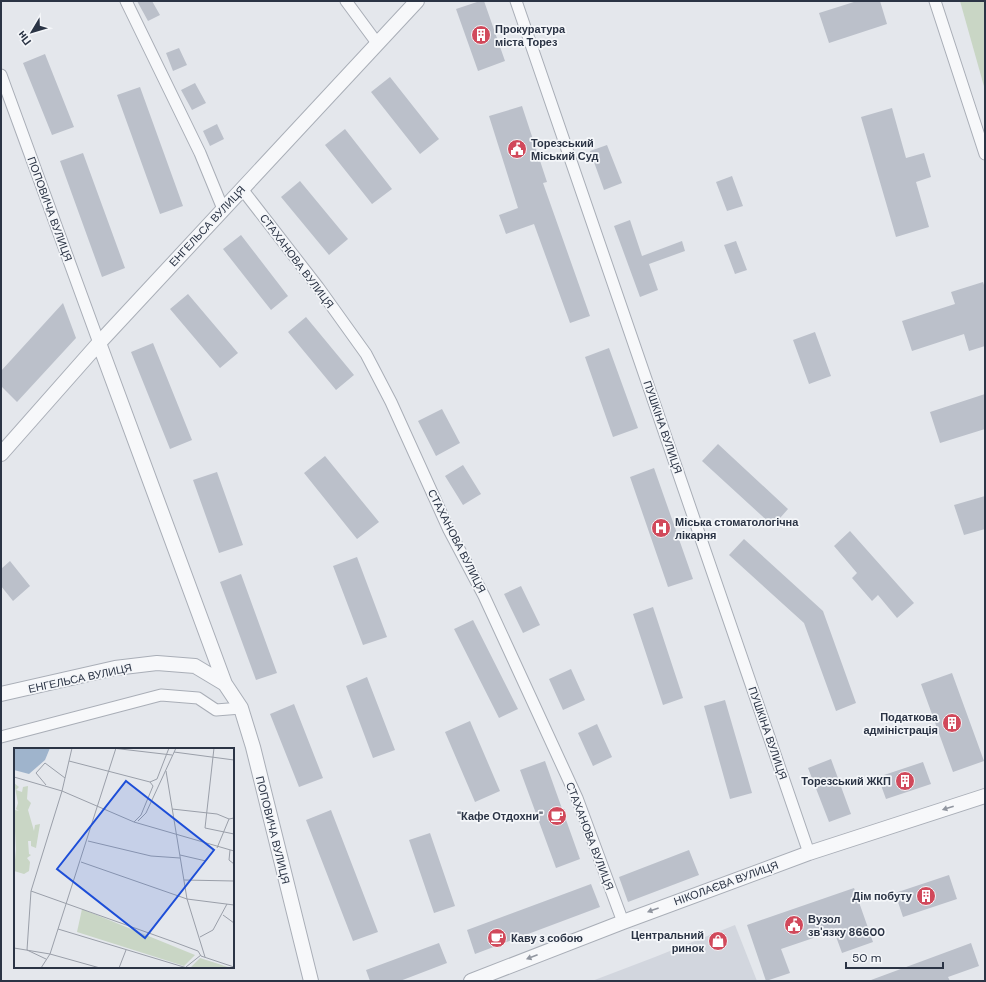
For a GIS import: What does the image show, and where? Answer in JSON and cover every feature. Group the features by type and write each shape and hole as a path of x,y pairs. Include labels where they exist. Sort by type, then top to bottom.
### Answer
{"street":[{"path":"126,1 200,153 223,209"},
{"path":"346,1 377,43"},
{"name":"ЕНГЕЛЬСА ВУЛИЦЯ","path":"1,454 99,343 417,1"},
{"name":"ПУШКІНА ВУЛИЦЯ","path":"516,1 809,853"},
{"path":"935,1 985,154"},
{"name":"ПОПОВИЧА ВУЛИЦЯ","path":"1,75 226,684 241,708 253,747 311,980"},
{"name":"СТАХАНОВА ВУЛИЦЯ","path":"242,189 318,287 366,354 391,402 449,530 484,596 577,798 623,922"},
{"name":"ЕНГЕЛЬСА ВУЛИЦЯ","path":"1,694 115,668 157,663 196,666 226,684"},
{"path":"1,737 161,695 198,698 216,710 241,708"},
{"name":"НІКОЛАЄВА ВУЛИЦЯ","path":"471,981 623,922 809,853 985,796"}],"shaded area":[{"name":"Центральний ринок","path":"735,925 757,981 592,981 655,957"}],"green space":[{"path":"960,1 985,1 985,90"}],"building":[{"path":"137,1 152,1 160,15 148,21"},
{"name":"Прокуратура міста Торез","path":"484,1 505,61 478,71 456,9"},
{"path":"857,1 880,1 887,24 829,43 819,13"},
{"path":"179,48 187,65 173,71 166,53"},
{"path":"45,54 74,127 52,135 23,63"},
{"path":"390,77 439,139 420,154 371,92"},
{"path":"195,83 206,103 192,110 181,90"},
{"path":"140,87 183,206 160,214 117,95"},
{"path":"522,106 547,182 543,183 590,316 570,323 534,224 506,234 499,215 518,208 489,116"},
{"path":"892,108 906,158 924,153 931,177 916,182 929,227 896,237 861,117"},
{"path":"217,124 224,139 210,146 203,131"},
{"path":"345,129 392,189 372,204 325,145"},
{"path":"607,145 622,183 604,190 590,151"},
{"path":"83,153 125,268 102,277 60,161"},
{"path":"732,176 743,206 727,211 716,182"},
{"path":"300,181 348,239 329,255 281,197"},
{"path":"630,220 642,256 682,241 685,251 649,264 658,290 640,297 614,226"},
{"path":"241,235 288,296 271,310 223,249"},
{"path":"736,241 747,270 735,274 724,245"},
{"path":"983,282 985,288 985,346 969,351 964,334 912,351 902,321 955,304 951,292"},
{"path":"188,294 238,353 220,368 170,309"},
{"path":"63,303 76,338 17,402 1,386 1,371"},
{"path":"306,317 354,375 336,390 288,332"},
{"path":"815,332 831,376 809,384 793,340"},
{"path":"153,343 192,440 170,449 131,352"},
{"path":"609,348 638,428 613,437 585,357"},
{"path":"985,394 985,429 940,443 930,412"},
{"path":"442,409 460,443 436,456 418,421"},
{"path":"718,444 788,509 773,526 702,461"},
{"path":"325,456 379,522 357,539 304,473"},
{"path":"463,465 481,494 463,505 445,476"},
{"name":"Міська стоматологічна лікарня","path":"654,468 693,579 668,587 630,477"},
{"path":"217,472 243,545 219,553 193,480"},
{"path":"985,496 985,529 964,535 954,505"},
{"path":"850,531 914,603 897,618 878,595 872,601 852,578 857,573 834,546"},
{"path":"744,539 823,611 856,703 836,711 804,623 729,555"},
{"path":"357,557 387,637 363,645 333,566"},
{"path":"10,561 30,586 13,601 1,586 1,569"},
{"path":"241,574 277,673 256,680 220,582"},
{"path":"521,586 540,625 523,633 504,594"},
{"path":"653,607 683,698 663,705 633,614"},
{"path":"473,620 518,709 499,718 454,629"},
{"path":"571,669 585,700 563,710 549,679"},
{"name":"Податкова адміністрація","path":"952,673 984,761 953,772 921,684"},
{"path":"367,677 395,750 373,758 346,686"},
{"path":"725,700 752,793 730,799 704,706"},
{"path":"294,704 323,778 299,787 270,714"},
{"path":"470,721 500,791 475,802 445,732"},
{"path":"597,724 612,757 593,766 578,733"},
{"path":"831,759 851,814 829,822 808,768"},
{"path":"545,761 580,859 556,868 520,770"},
{"name":"Торезський ЖКП","path":"923,762 931,784 886,799 878,777"},
{"path":"331,810 378,932 353,941 306,820"},
{"path":"430,833 455,906 434,913 409,840"},
{"path":"689,850 699,875 628,902 619,877"},
{"name":"Дім побуту","path":"949,875 957,899 903,917 895,893"},
{"path":"591,884 600,907 475,954 467,930"},
{"path":"854,888 873,942 842,953 834,931 781,949 790,973 766,981 747,925"},
{"path":"439,943 447,963 400,981 370,981 366,970"},
{"path":"971,943 979,966 948,977 950,981 871,980"}],"place":[{"name":"Прокуратура міста Торез","path":"481,35"},
{"name":"Торезський Міський Суд","path":"517,149"},
{"name":"Міська стоматологічна лікарня","path":"661,528"},
{"name":"Податкова адміністрація","path":"952,723"},
{"name":"Торезський ЖКП","path":"905,781"},
{"name":"\"Кафе Отдохни\"","path":"557,816"},
{"name":"Дім побуту","path":"926,896"},
{"name":"Вузол зв'язку 86600","path":"794,925"},
{"name":"Каву з собою","path":"497,938"},
{"name":"Центральний ринок","path":"718,941"}]}
